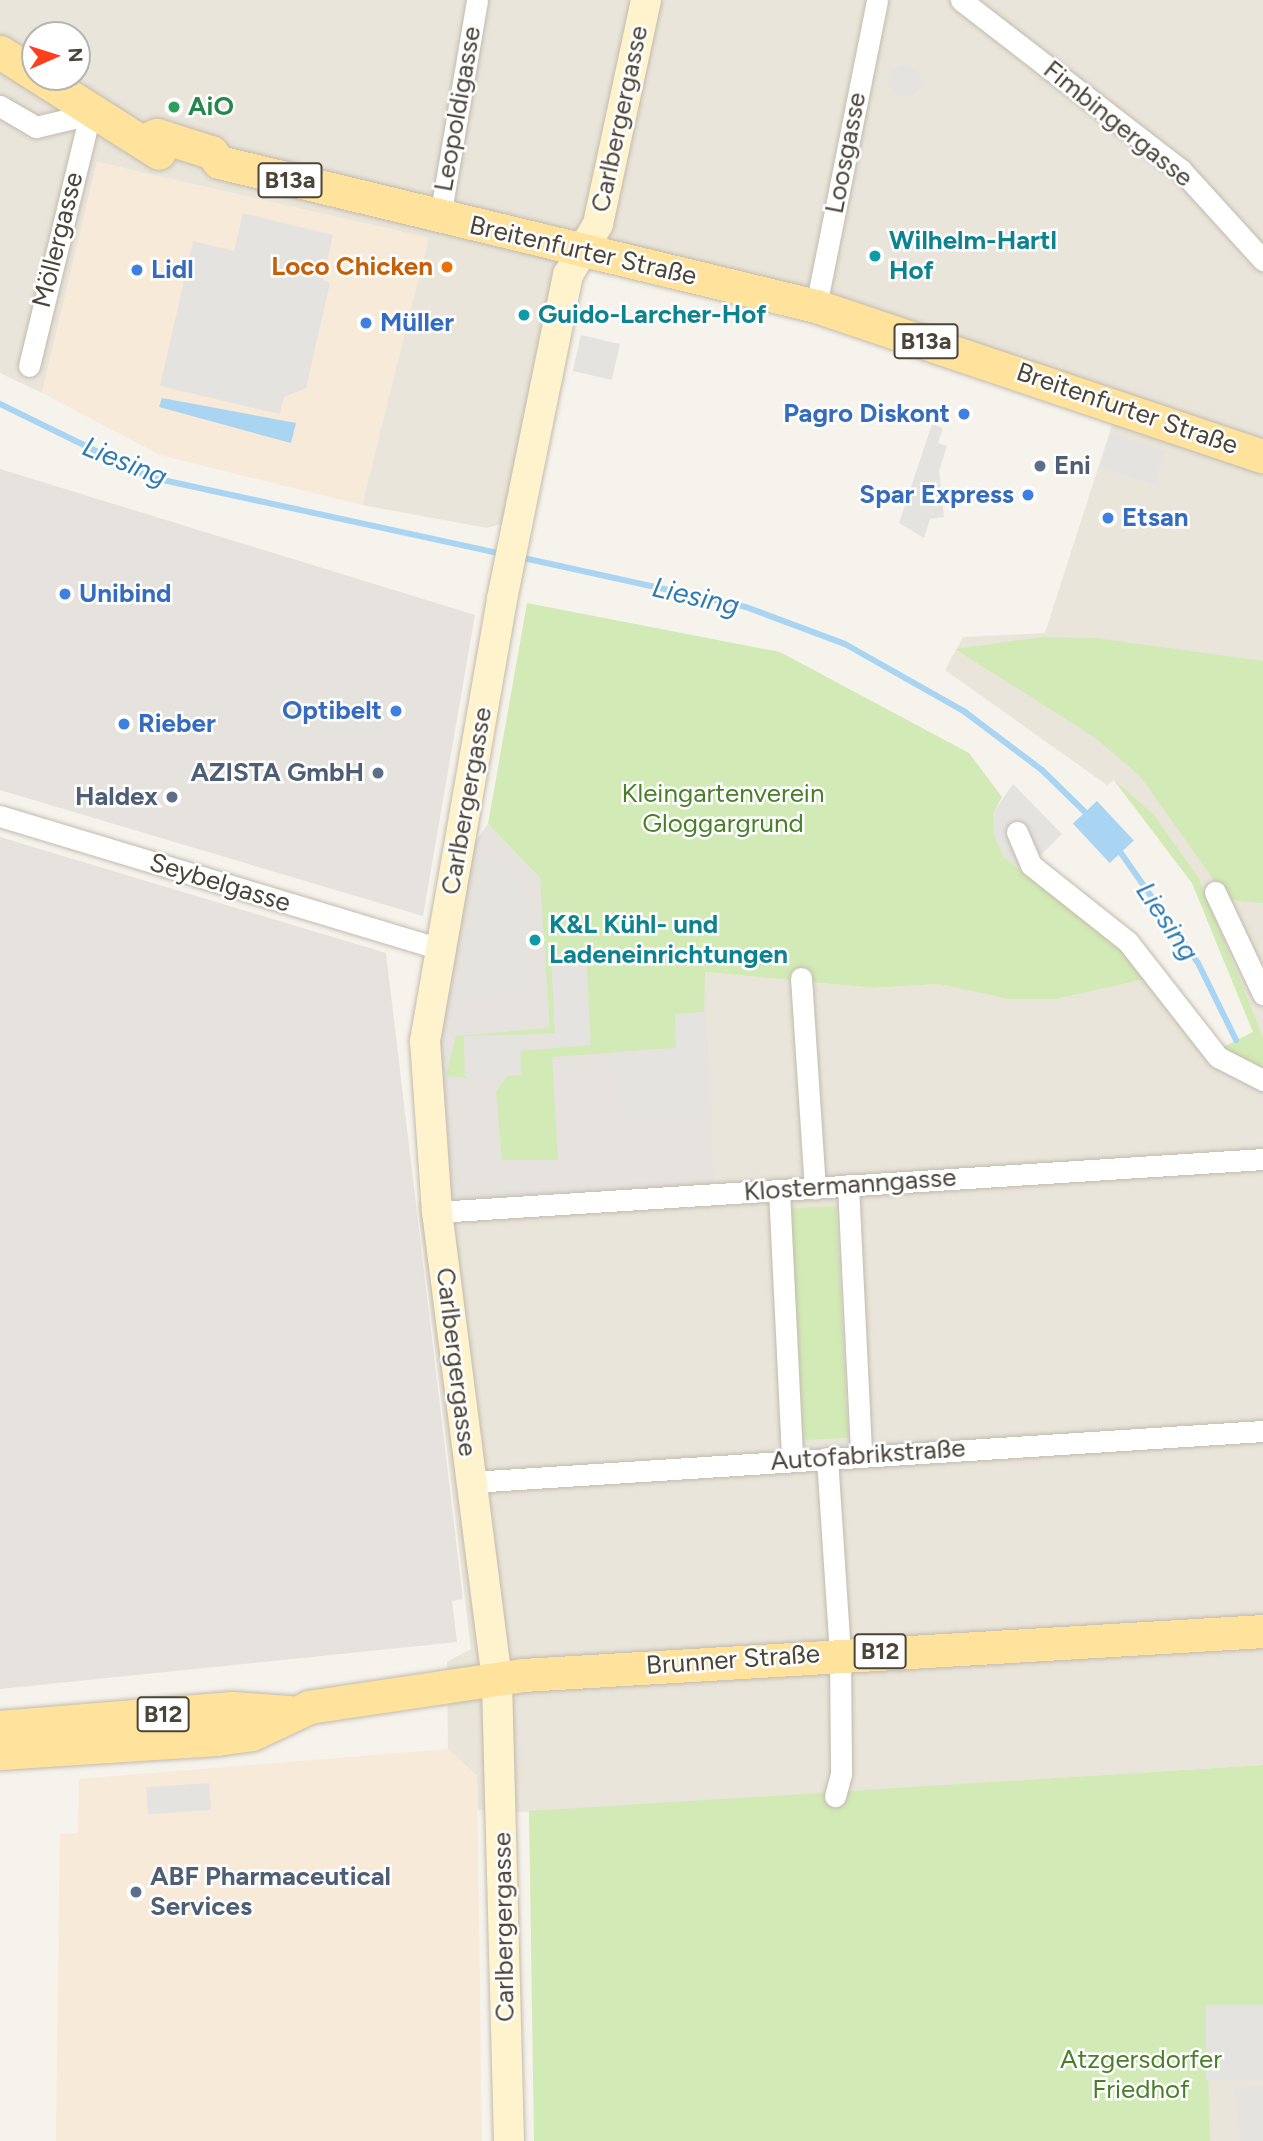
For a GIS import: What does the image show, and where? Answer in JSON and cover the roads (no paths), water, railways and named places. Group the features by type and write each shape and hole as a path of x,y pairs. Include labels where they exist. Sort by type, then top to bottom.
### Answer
{"main road":[{"name":"Carlbergergasse","path":"509,2141 497,1679 437,1212 425,1041 504,589 568,275 598,224 646,0"},
{"name":"Breitenfurter Straße","path":"0,52 90,114 145,140 157,135 211,152 219,162 816,306 1263,456"},
{"name":"Brunner Straße","path":"0,1727 232,1709 289,1712 497,1679 840,1653 1263,1631"},
{"name":"Brunner Straße","path":"0,1753 217,1739 251,1734 289,1712"}],"street":[{"name":"Leopoldigasse","path":"440,217 477,0"},
{"name":"Loosgasse","path":"816,306 877,0"},
{"name":"Fimbingergasse","path":"961,0 1181,170 1263,260"},
{"path":"0,106 36,127 90,114"},
{"name":"Möllergasse","path":"29,366 90,114"},
{"name":"Seybelgasse","path":"0,817 440,949"},
{"path":"1017,832 1031,865 1128,942 1218,1057 1263,1080"},
{"path":"1215,892 1263,994"},
{"path":"801,978 815,1189"},
{"name":"Klostermanngasse","path":"437,1212 1263,1158"},
{"path":"848,1185 861,1455"},
{"path":"779,1189 792,1460"},
{"name":"Autofabrikstraße","path":"472,1482 1263,1431"},
{"path":"827,1458 840,1653 841,1774 835,1796"}],"water":[{"path":"162,398 296,423 291,443 159,407"},
{"path":"1097,801 1134,840 1110,863 1073,824"}],"waterway":[{"name":"Liesing","path":"0,404 149,477 501,554"},
{"name":"Liesing","path":"519,557 746,607 845,644 965,712 1042,770 1090,817"},
{"name":"Liesing","path":"1116,846 1198,963 1236,1040"}],"place":[{"name":"AiO","path":"174,107"},
{"name":"Wilhelm-Hartl Hof","path":"875,256"},
{"name":"Loco Chicken","path":"447,267"},
{"name":"Lidl","path":"137,270"},
{"name":"Guido-Larcher-Hof","path":"524,315"},
{"name":"Müller","path":"366,323"},
{"name":"Pagro Diskont","path":"964,414"},
{"name":"Eni","path":"1040,466"},
{"name":"Spar Express","path":"1028,495"},
{"name":"Etsan","path":"1108,518"},
{"name":"Unibind","path":"65,594"},
{"name":"Optibelt","path":"396,711"},
{"name":"Rieber","path":"124,724"},
{"name":"AZISTA GmbH","path":"378,773"},
{"name":"Haldex","path":"172,797"},
{"name":"K&L Kühl- und Ladeneinrichtungen","path":"535,940"},
{"name":"ABF Pharmaceutical Services","path":"136,1892"}],"park label":[{"name":"Kleingartenverein Gloggargrund","path":"723,809"},
{"name":"Atzgersdorfer Friedhof","path":"1141,2075"}]}
